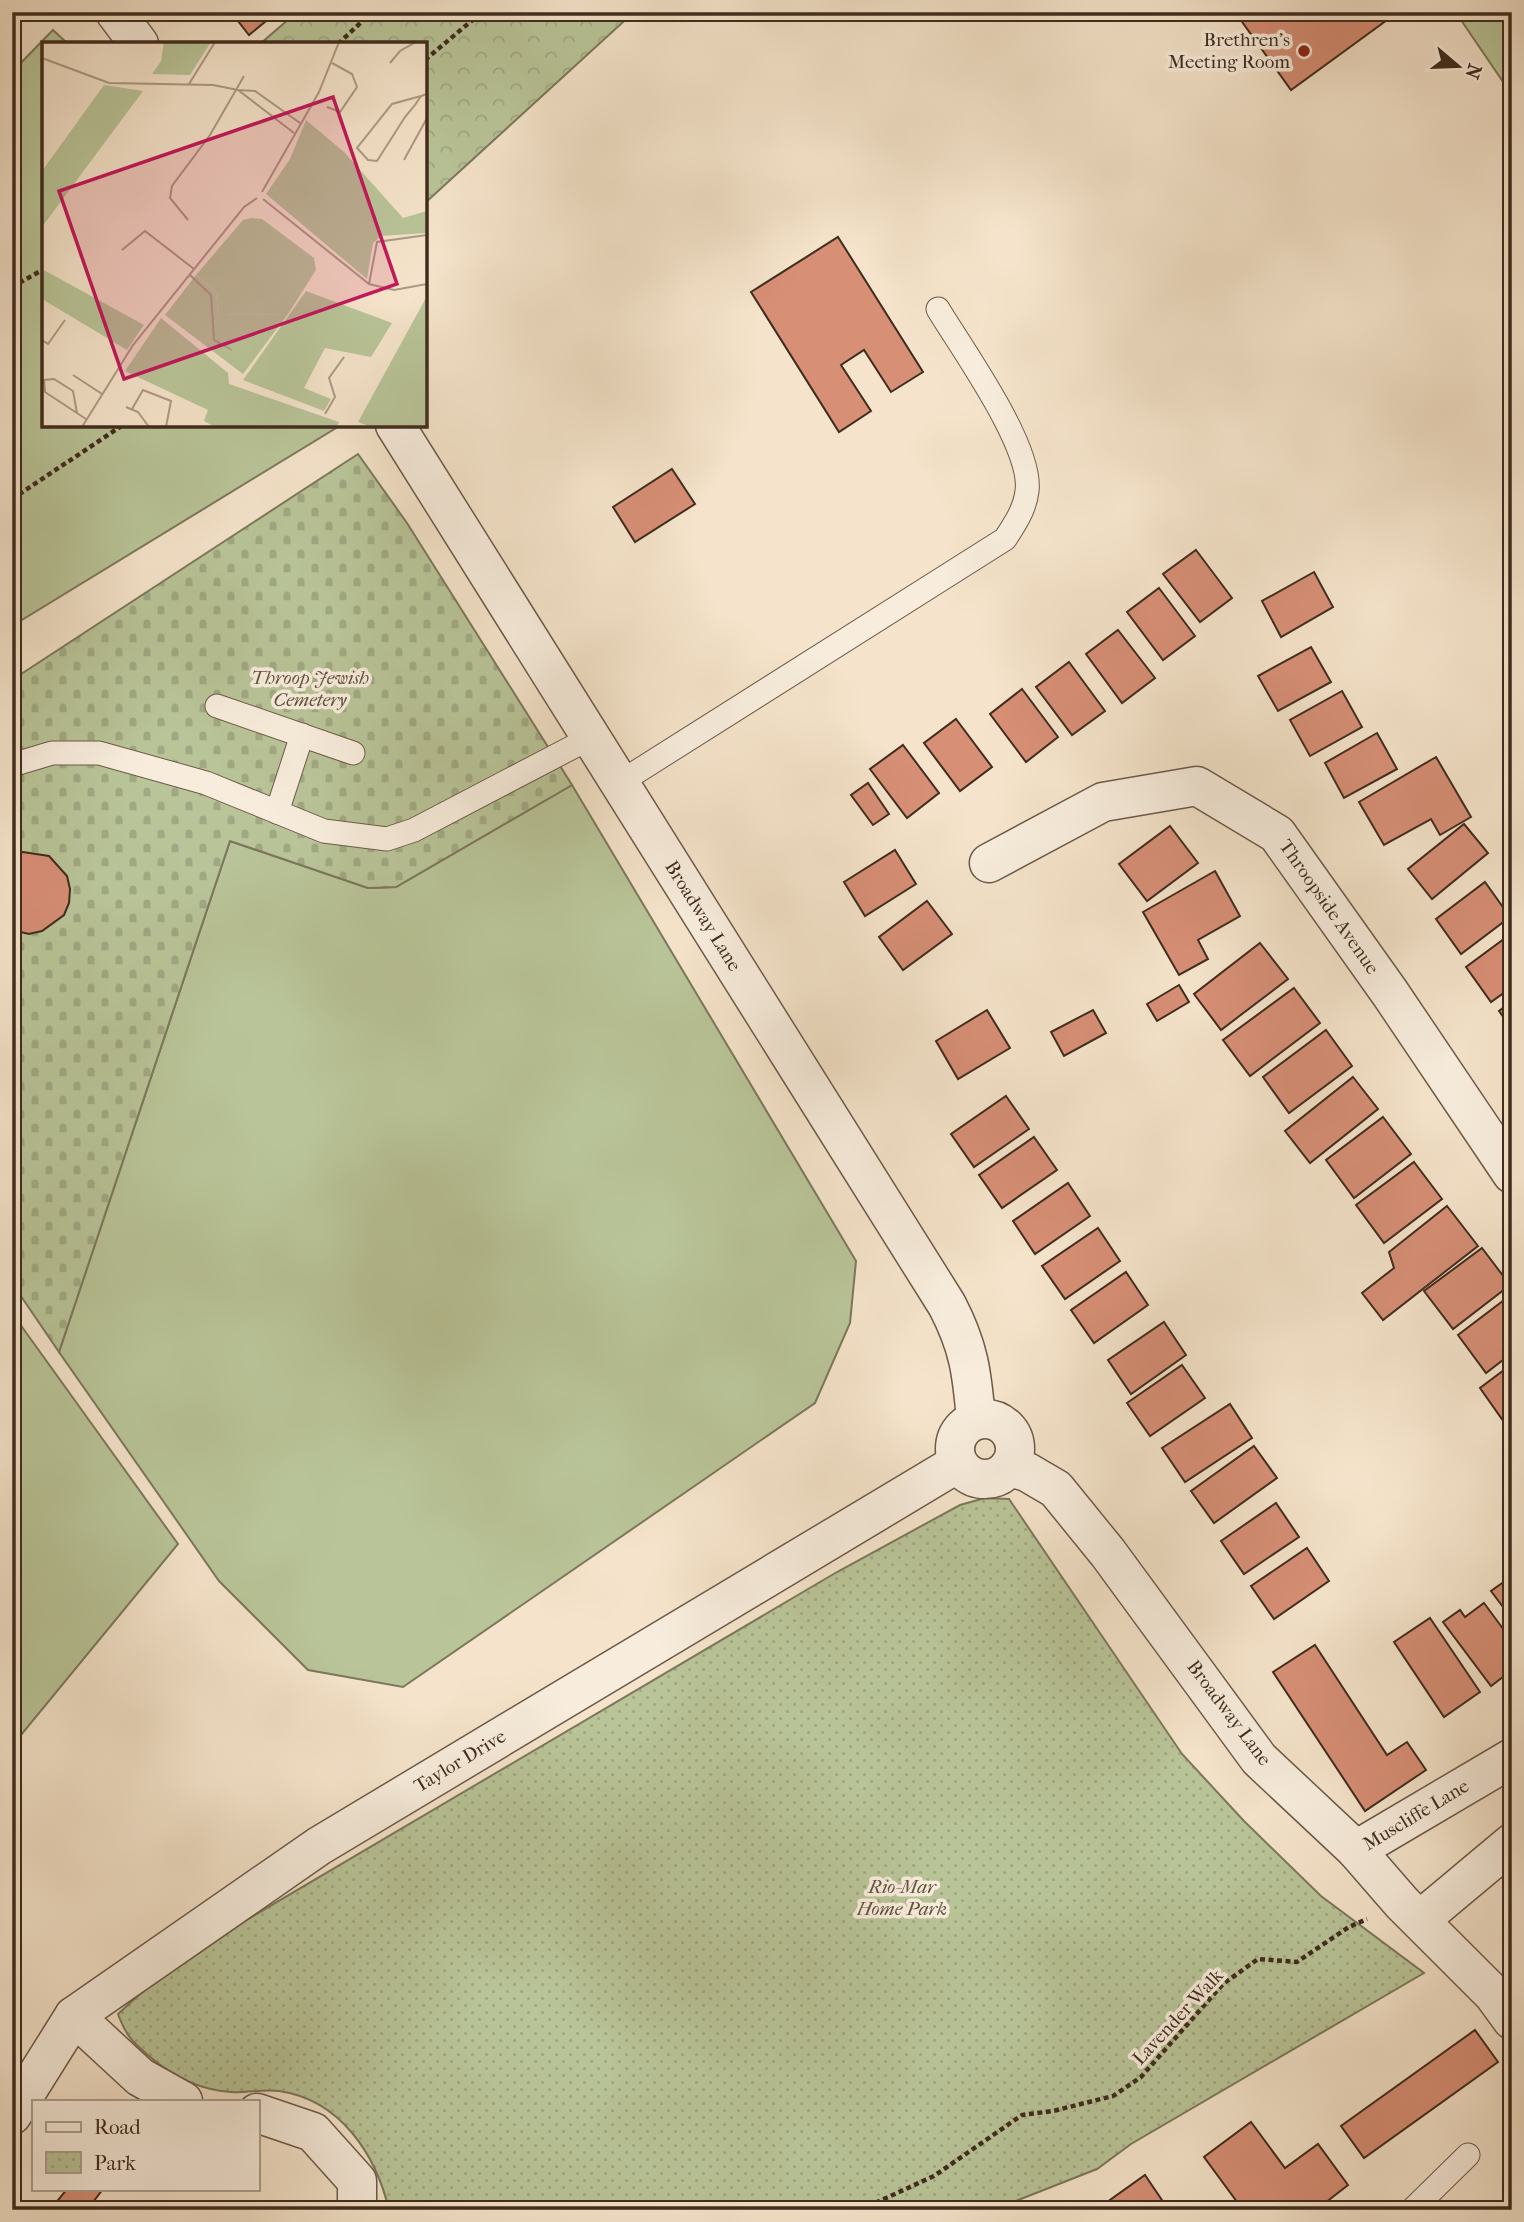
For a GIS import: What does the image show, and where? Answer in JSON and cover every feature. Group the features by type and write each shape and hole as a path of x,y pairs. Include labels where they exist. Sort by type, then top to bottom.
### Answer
{"street":[{"path":"114,12 137,42"},
{"name":"Broadway Lane","path":"396,427 947,1305 965,1339 976,1420"},
{"name":"Throopside Avenue","path":"989,863 1103,802 1197,786 1277,834 1512,1174"},
{"path":"976,1420 995,1420 1009,1432 1015,1449 1009,1467 993,1478 973,1477 958,1463 955,1446 957,1438 961,1430 976,1420"},
{"name":"Taylor Drive","path":"12,2115 74,2016 319,1846 958,1463"},
{"name":"Broadway Lane","path":"1009,1467 1027,1472 1056,1489 1131,1584 1259,1759 1356,1850 1411,1912 1493,1994 1512,2020"},
{"name":"Muscliffe Lane","path":"1356,1850 1512,1758"},
{"path":"1411,1912 1512,1843"},
{"path":"74,2016 140,2077 181,2100"},
{"path":"259,2114 313,2132 357,2181 357,2210"}],"lane":[{"path":"619,783 1005,539 1019,519 1027,491 1021,450 938,309"},
{"path":"217,706 353,753"},
{"path":"277,812 302,736"},
{"path":"12,765 52,753 99,753 206,783 324,831 387,839 414,830 590,737"},
{"path":"1412,2210 1468,2155"}],"path":[{"path":"340,42 372,12"},
{"path":"427,58 482,12"},
{"path":"12,287 42,270"},
{"path":"12,499 119,427"},
{"name":"Lavender Walk","path":"860,2210 934,2176 1023,2115 1053,2111 1113,2096 1141,2077 1223,1984 1258,1959 1297,1962 1349,1927 1411,1912"}],"green space":[{"path":"297,12 634,12 427,201 427,42 262,42"},
{"path":"1456,12 1512,12 1512,95 1463,23"},
{"path":"53,30 66,42 42,42 42,427 338,427 12,626 12,72"},
{"name":"Throop Jewish Cemetery","path":"358,454 407,523 572,785 396,887 368,888 230,841 59,1352 12,1283 12,680"},
{"path":"572,785 856,1261 850,1323 815,1403 403,1687 308,1670 219,1581 59,1352 230,841 368,888 396,887"},
{"path":"12,1313 178,1544 12,1746"},
{"name":"Rio-Mar Home Park","path":"985,1498 1009,1499 1182,1754 1244,1821 1321,1896 1424,1973 1131,2144 1097,2169 993,2210 389,2210 375,2169 365,2151 338,2118 321,2106 301,2096 279,2091 231,2092 197,2085 158,2063 127,2033 118,2014 154,1981 226,1932 837,1572 960,1505"}],"building":[{"path":"231,12 277,12 249,35"},
{"name":"Brethren's Meeting Room","path":"1235,12 1398,12 1291,90"},
{"path":"838,237 923,372 891,392 864,350 841,365 871,411 839,432 751,292"},
{"path":"672,469 695,504 635,542 613,507"},
{"path":"1196,550 1232,598 1200,622 1163,574"},
{"path":"1314,572 1333,607 1281,637 1262,601"},
{"path":"1159,588 1195,636 1163,660 1127,612"},
{"path":"1118,630 1155,678 1122,703 1086,654"},
{"path":"1311,647 1331,682 1278,711 1258,676"},
{"path":"1069,662 1105,711 1072,735 1036,687"},
{"path":"1022,689 1058,737 1026,762 990,714"},
{"path":"1342,691 1362,727 1310,756 1290,720"},
{"path":"956,719 992,767 960,791 924,743"},
{"path":"1377,733 1397,769 1344,798 1325,763"},
{"path":"903,745 939,793 907,818 870,769"},
{"path":"1436,757 1471,817 1440,835 1431,819 1384,845 1359,802"},
{"path":"868,783 889,814 873,825 851,795"},
{"path":"1464,824 1488,853 1432,899 1408,869"},
{"path":"1170,826 1198,863 1147,901 1119,864"},
{"path":"895,850 916,884 865,916 844,882"},
{"path":"23,852 49,856 67,876 70,889 69,903 64,915 42,931 29,934 12,930 12,855"},
{"path":"1215,871 1240,916 1198,940 1208,959 1179,975 1143,912"},
{"path":"1485,882 1510,917 1461,954 1436,919"},
{"path":"927,901 952,934 903,970 879,937"},
{"path":"1512,933 1512,987 1491,1002 1466,967"},
{"path":"1260,943 1288,979 1221,1030 1194,994"},
{"path":"1179,985 1189,1002 1157,1021 1147,1004"},
{"path":"1294,988 1320,1023 1250,1076 1223,1040"},
{"path":"1512,1001 1512,1029 1499,1011"},
{"path":"987,1010 1010,1048 958,1079 936,1041"},
{"path":"1093,1010 1106,1033 1064,1056 1051,1032"},
{"path":"1326,1030 1352,1066 1289,1113 1263,1077"},
{"path":"1353,1077 1378,1109 1310,1163 1285,1131"},
{"path":"1006,1096 1029,1129 974,1167 951,1134"},
{"path":"1383,1117 1411,1154 1354,1198 1326,1160"},
{"path":"1034,1137 1057,1170 1002,1208 979,1175"},
{"path":"1414,1162 1442,1199 1384,1243 1356,1205"},
{"path":"1068,1183 1090,1216 1035,1254 1013,1221"},
{"path":"1447,1206 1478,1246 1383,1320 1362,1293 1394,1268 1389,1252"},
{"path":"1098,1228 1120,1261 1065,1299 1042,1266"},
{"path":"1482,1248 1510,1285 1453,1329 1424,1291"},
{"path":"1126,1272 1148,1305 1094,1343 1071,1310"},
{"path":"1512,1294 1512,1353 1486,1373 1458,1335"},
{"path":"1164,1322 1186,1355 1131,1394 1108,1360"},
{"path":"1512,1364 1512,1416 1504,1422 1480,1388"},
{"path":"1182,1365 1205,1398 1150,1436 1127,1403"},
{"path":"1230,1404 1252,1438 1185,1482 1162,1448"},
{"path":"1254,1446 1277,1478 1214,1523 1191,1491"},
{"path":"1276,1503 1299,1537 1244,1574 1221,1541"},
{"path":"1307,1548 1329,1581 1274,1619 1251,1586"},
{"path":"1508,1579 1512,1585 1512,1619 1491,1591"},
{"path":"1484,1603 1512,1641 1512,1670 1491,1686 1443,1622 1460,1610 1465,1617"},
{"path":"1430,1618 1480,1692 1444,1717 1394,1642"},
{"path":"1315,1645 1387,1755 1407,1742 1426,1770 1365,1811 1273,1672"},
{"path":"1475,2030 1498,2062 1364,2158 1341,2126"},
{"path":"1251,2122 1285,2168 1318,2144 1348,2185 1316,2210 1243,2210 1204,2157"},
{"path":"1145,2175 1168,2209 1096,2210"},
{"path":"66,2190 102,2190 87,2210 50,2210"}],"place":[{"name":"Brethren's Meeting Room","path":"1304,51"}]}
